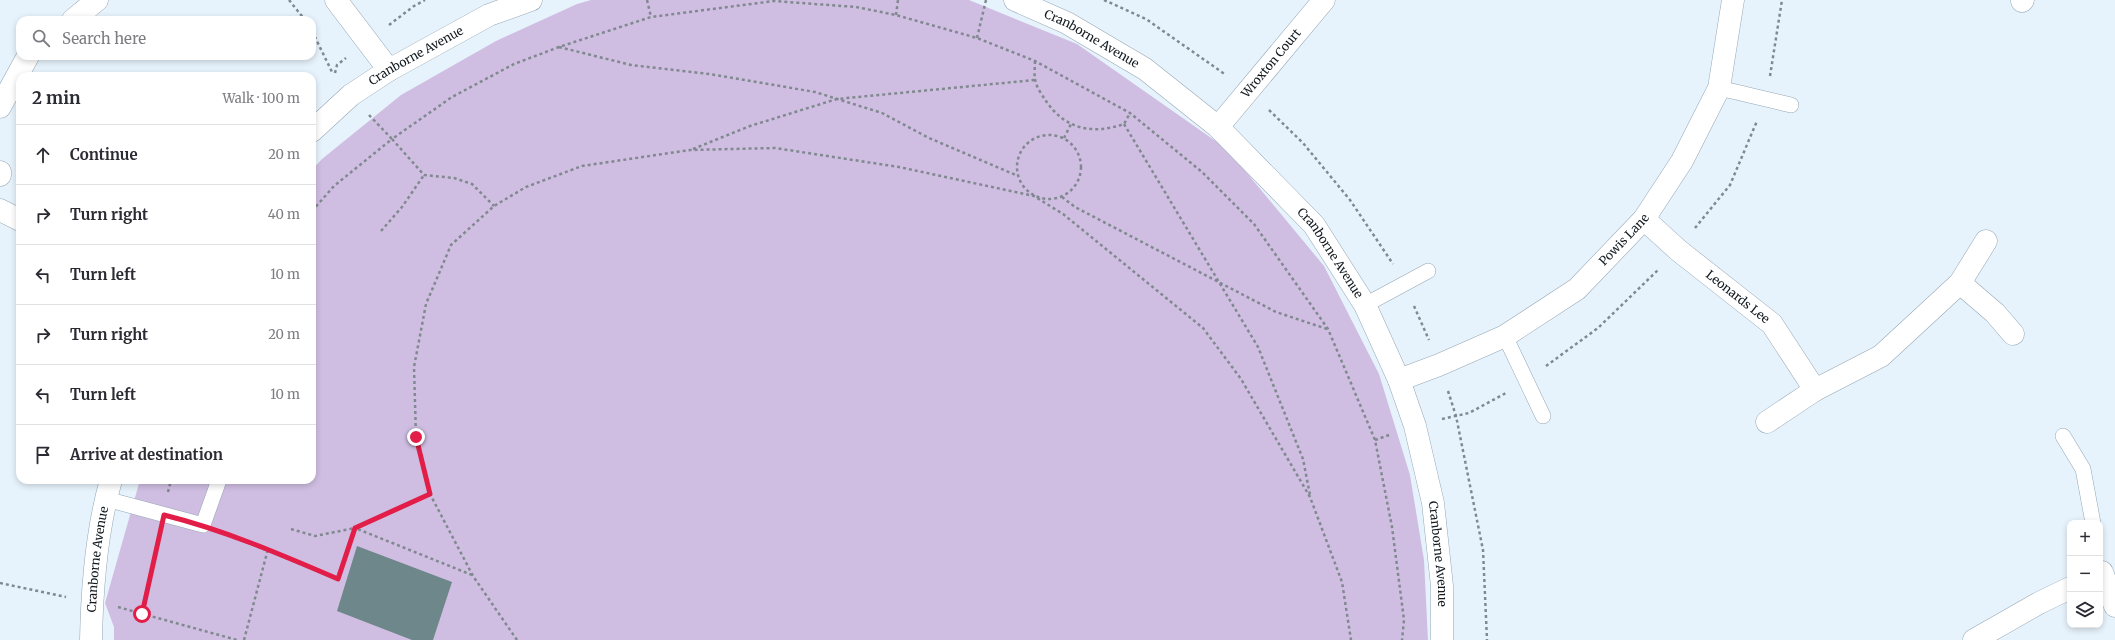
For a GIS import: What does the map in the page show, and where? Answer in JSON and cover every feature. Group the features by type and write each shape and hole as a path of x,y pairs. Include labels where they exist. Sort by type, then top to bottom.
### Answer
{"street":[{"path":"77,16 97,0"},
{"path":"336,0 389,70"},
{"name":"Cranborne Avenue","path":"316,127 351,95 389,70 489,16 531,0"},
{"name":"Cranborne Avenue","path":"1015,0 1067,23 1145,69 1218,127 1314,225 1365,304 1399,380 1415,426 1433,503 1442,586 1442,640"},
{"name":"Wroxton Court","path":"1218,127 1324,0"},
{"name":"Powis Lane","path":"1399,380 1440,365 1504,336 1577,289 1644,219 1682,161 1719,88 1733,0"},
{"path":"19,72 26,60"},
{"path":"0,107 16,78"},
{"path":"0,210 16,218"},
{"name":"Leonards Lee","path":"1644,219 1678,250 1772,324 1815,390"},
{"path":"1767,422 1815,390 1880,356 1960,283 1986,240"},
{"path":"1960,283 1994,313 2014,334"},
{"name":"Cranborne Avenue","path":"91,640 82,600 108,490"},
{"path":"2104,568 2115,606"},
{"path":"1974,640 2039,603 2067,589"}],"lane":[{"path":"1719,88 1791,105"},
{"path":"1365,304 1428,271"},
{"path":"1504,336 1543,416"},
{"path":"2063,436 2082,469 2092,520"},
{"path":"108,490 164,515 203,525 218,484"}],"path":[{"path":"289,0 302,16"},
{"path":"646,0 652,17"},
{"path":"896,15 898,0"},
{"path":"977,38 986,0"},
{"path":"316,206 334,186 392,139 452,97 514,64 559,47 652,17 774,1 856,7 896,15 977,38 1035,61 1130,113 1202,172 1254,224 1328,329 1375,440 1392,527 1404,620 1402,640"},
{"path":"316,38 334,76 424,175 454,178 472,184 494,206"},
{"path":"559,47 631,65 709,74 815,92 882,113 929,138 1018,176"},
{"path":"1035,61 1035,80 1041,94 1050,107 1066,123 1088,130 1109,129 1124,124 1130,113"},
{"path":"690,150 750,126 837,99 1035,80"},
{"path":"1064,138 1071,124"},
{"path":"1124,124 1258,347 1282,402 1304,459 1310,497"},
{"path":"517,640 473,576 430,494 416,437 414,367 426,304 451,245 494,206 526,187 582,166 690,150 775,148 899,167 1034,196 1051,200 1062,197 1077,183 1081,174 1081,163 1078,153 1072,144 1064,138 1054,135 1044,135 1034,138 1025,145 1019,154 1017,165 1018,176 1022,186 1034,196 1063,214 1203,328 1241,379 1310,497 1342,582 1351,640"},
{"path":"381,232 402,207 424,175"},
{"path":"1062,197 1075,207 1276,312 1328,329"},
{"path":"142,614 170,484"},
{"path":"290,529 315,536 355,528 430,494"},
{"path":"203,525 268,549 338,579 355,528"},
{"path":"355,528 473,576"},
{"path":"244,640 268,549"},
{"path":"0,583 142,614 237,640"}],"shaded area":[{"path":"591,0 969,0 1077,44 1227,149 1324,266 1379,374 1410,475 1424,560 1428,640 114,640 114,627 105,603 139,484 316,484 316,166 322,159 401,95 496,41 577,4"}],"building":[{"path":"357,546 452,582 433,640 412,640 337,611"}],"route":[{"path":"142,614 164,515 203,525 268,549 338,579 355,528 430,494 416,437"}]}
